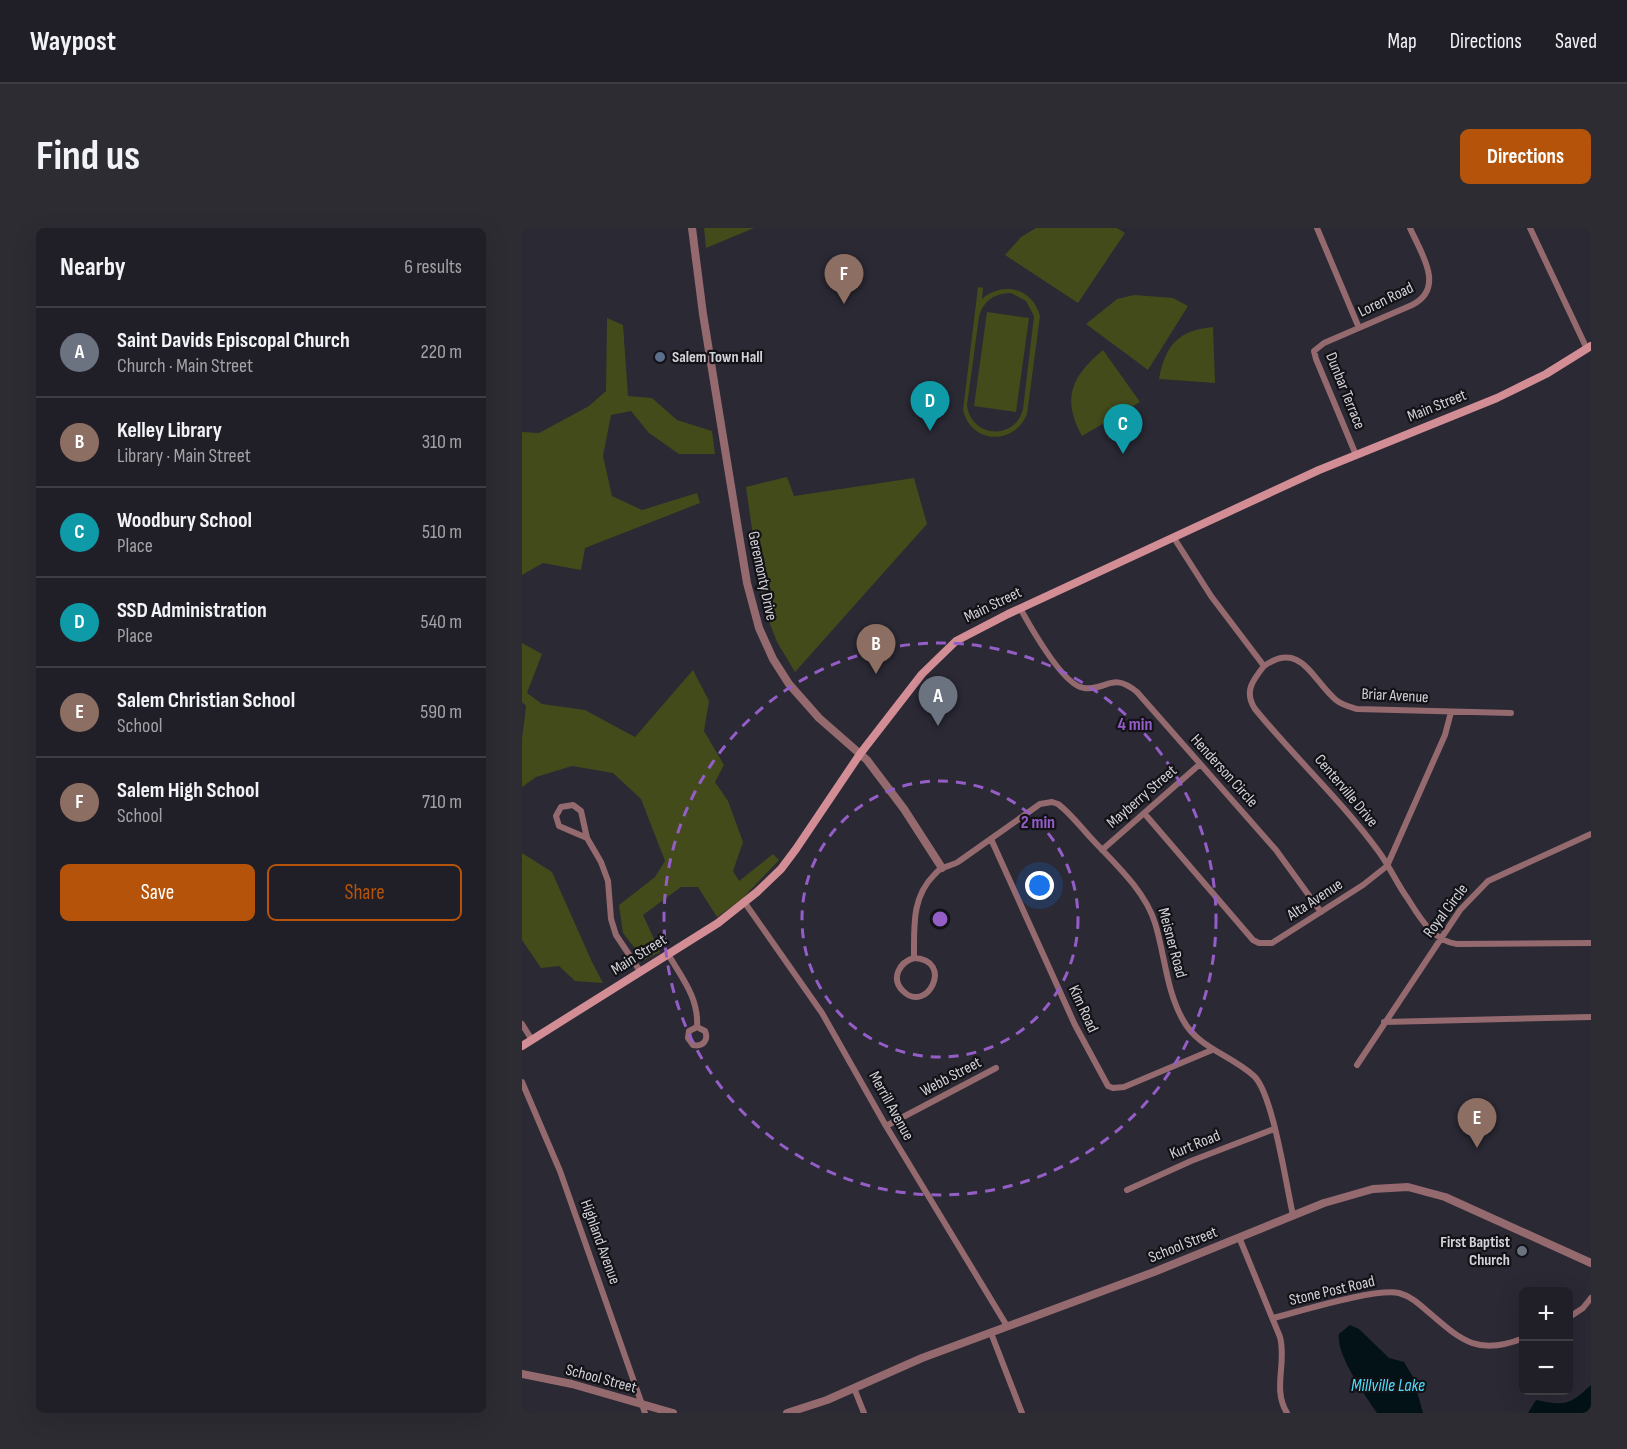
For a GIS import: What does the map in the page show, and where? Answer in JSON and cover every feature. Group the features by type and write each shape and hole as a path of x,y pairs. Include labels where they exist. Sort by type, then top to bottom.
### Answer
{"main road":[{"name":"Main Street","path":"522,1046 745,903 781,868 796,849 860,754 913,684 941,654 966,635 1020,608 1356,455 1506,394 1546,374 1589,348"}],"street":[{"name":"Geremonty Drive","path":"692,228 704,320 740,540 753,609 759,628 773,659 795,691 827,726 860,754 904,809 942,868"},
{"path":"1317,228 1359,328"},
{"name":"Loren Road","path":"1359,328 1418,302 1428,293 1430,280 1428,271 1410,228"},
{"path":"1530,228 1589,348"},
{"name":"Dunbar Terrace","path":"1356,455 1314,352 1321,344 1359,328"},
{"path":"1174,538 1211,596 1264,666"},
{"name":"Henderson Circle","path":"1020,608 1048,653 1073,685 1087,688 1113,681 1126,683 1137,692 1276,850 1321,912"},
{"name":"Briar Avenue","path":"1264,666 1282,657 1294,659 1308,669 1335,699 1353,708 1370,711 1510,713"},
{"name":"Centerville Drive","path":"1264,666 1250,688 1250,699 1255,709 1326,788 1378,851 1423,921 1441,938"},
{"path":"1387,866 1445,735 1451,712"},
{"name":"Mayberry Street","path":"1102,850 1200,764"},
{"name":"Meisner Road","path":"942,868 950,867 958,862 1040,804 1053,802 1064,808 1149,906 1156,925 1171,990 1178,1010 1192,1033 1212,1050 1246,1069 1260,1083 1266,1095 1293,1215"},
{"path":"587,838 559,826 556,816 561,807 570,804 579,809 587,838 601,862 608,881 611,919 616,935 640,971"},
{"name":"Alta Avenue","path":"1144,813 1244,930 1259,943 1272,943 1387,866"},
{"name":"Royal Circle","path":"1357,1065 1460,910 1478,890 1488,881 1591,834"},
{"name":"Kim Road","path":"991,839 1075,1025 1108,1086 1124,1087 1212,1050"},
{"path":"914,958 918,897 942,868"},
{"name":"Merrill Avenue","path":"745,903 822,1013 886,1126 1007,1326"},
{"path":"1441,938 1452,944 1472,945 1591,943"},
{"path":"668,954 694,999 697,1027"},
{"path":"914,958 929,963 934,970 935,978 928,992 916,996 905,992 899,986 897,978 900,966 914,958"},
{"path":"1384,1022 1591,1017"},
{"path":"522,1024 532,1040"},
{"name":"Webb Street","path":"886,1126 996,1068"},
{"name":"Highland Avenue","path":"522,1082 553,1152 644,1409"},
{"name":"Kurt Road","path":"1126,1190 1191,1161 1274,1129"},
{"name":"School Street","path":"787,1413 827,1400 922,1358 1154,1272 1293,1215 1336,1199 1373,1189 1396,1186 1418,1189 1463,1204 1591,1263"},
{"path":"1239,1237 1273,1318 1284,1352 1279,1385 1281,1401 1287,1413"},
{"name":"Stone Post Road","path":"1273,1318 1371,1294 1389,1292 1413,1299 1451,1332 1469,1342 1492,1346 1506,1345 1519,1340"},
{"path":"1573,1315 1591,1298"},
{"path":"991,1333 1022,1413"},
{"name":"School Street","path":"522,1374 572,1384 644,1409 673,1413"},
{"path":"854,1388 864,1413"}],"green space":[{"path":"704,228 754,228 706,248"},
{"path":"1036,228 1117,228 1125,233 1078,303 1005,255 1021,237"},
{"path":"978,287 983,288 982,299 999,290 1016,290 1031,299 1040,316 1027,414 1013,432 993,437 983,435 975,429 963,410","holes":["1011,293 1026,301 1034,316 1023,409 1011,427 994,431 984,429 970,416 967,405 979,317 986,302 999,294"]},
{"path":"1134,295 1173,298 1188,306 1148,370 1086,324 1117,299"},
{"path":"987,312 1029,318 1016,412 974,406"},
{"path":"607,318 623,325 628,396 652,398 677,420 712,431 715,454 679,454 649,433 631,411 611,415 603,456 612,496 642,510 697,493 700,503 585,548 581,570 543,563 522,575 522,432 539,433 589,406 606,391"},
{"path":"1213,327 1215,383 1159,379 1165,357 1175,342 1191,332"},
{"path":"1103,350 1140,402 1082,436 1072,410 1073,388 1084,369"},
{"path":"787,477 794,496 914,478 927,524 795,672 777,642 763,606 746,487"},
{"path":"522,643 542,654 527,693 542,704 585,710 635,737 693,670 709,701 704,731 724,765 715,782 728,801 743,842 733,871 739,881 773,854 779,860 742,899 717,917 698,887 681,887 643,915 660,952 644,960 623,933 619,905 655,877 665,861 641,799 613,773 572,766 536,777 522,787 522,739 526,706 522,702"},
{"path":"522,853 552,872 603,983 575,981 559,966 541,968 522,940"}],"water":[{"name":"Millville Lake","path":"1350,1325 1359,1329 1389,1358 1404,1362 1413,1377 1423,1413 1377,1413 1352,1375 1342,1353 1339,1334"},
{"path":"1591,1385 1591,1413 1528,1413 1536,1400 1566,1402 1578,1397"}],"place":[{"name":"Salem High School","path":"844,304"},
{"name":"Salem Town Hall","path":"660,357"},
{"name":"SSD Administration","path":"930,431"},
{"name":"Woodbury School","path":"1123,454"},
{"name":"Kelley Library","path":"876,674"},
{"name":"Saint Davids Episcopal Church","path":"938,726"},
{"name":"Salem Christian School","path":"1477,1148"},
{"name":"First Baptist Church","path":"1522,1251"}]}
